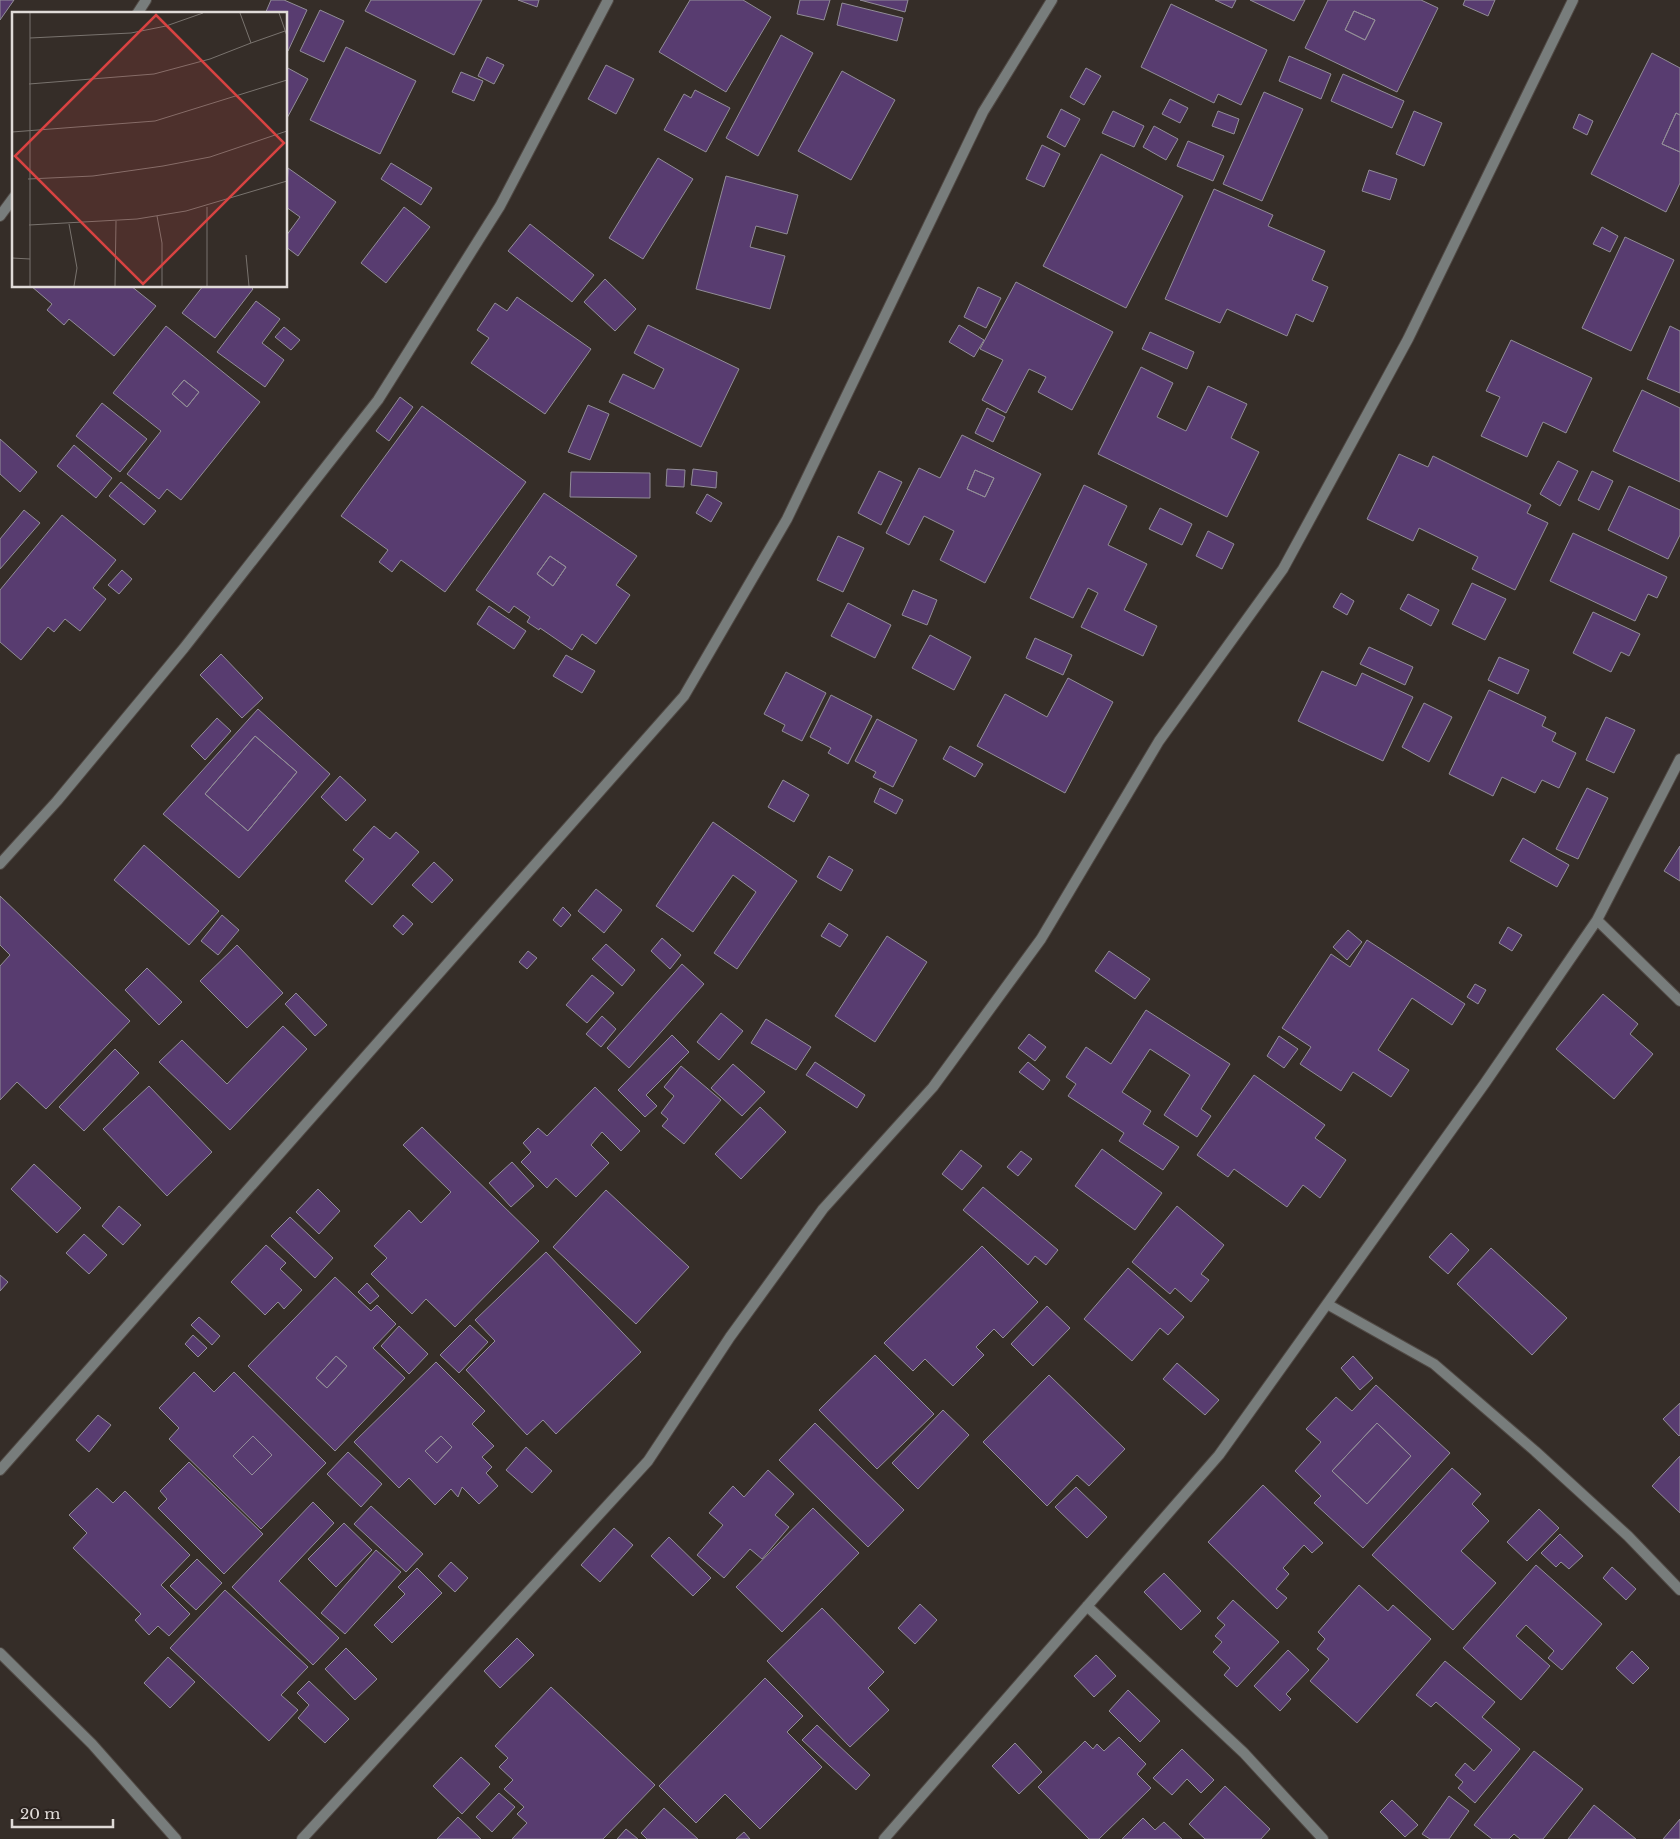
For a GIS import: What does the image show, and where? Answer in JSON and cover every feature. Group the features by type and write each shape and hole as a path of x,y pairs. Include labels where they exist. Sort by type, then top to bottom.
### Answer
{"street":[{"path":"138,12 146,0"},
{"path":"0,864 57,801 184,648 378,400 500,206 608,0"},
{"path":"0,1470 684,696 787,519 983,112 1052,0"},
{"path":"302,1839 648,1461 730,1338 823,1209 933,1087 1041,939 1159,741 1283,569 1408,339 1573,0"},
{"path":"0,216 12,200"},
{"path":"884,1839 1218,1455 1485,1083 1597,920 1680,759"},
{"path":"1597,920 1680,1001"},
{"path":"1327,1304 1434,1364 1536,1451 1628,1536 1680,1590"},
{"path":"1087,1606 1244,1753 1323,1839"},
{"path":"0,1653 92,1744 176,1839"}],"building":[{"path":"0,0 14,0 0,20"},
{"path":"271,0 284,0 307,10 288,51 288,12 266,12"},
{"path":"371,0 482,0 454,55 365,11"},
{"path":"518,0 539,0 537,7"},
{"path":"690,0 743,0 771,17 726,92 659,52"},
{"path":"800,0 830,0 824,20 797,14"},
{"path":"860,0 908,0 905,12"},
{"path":"1215,0 1236,0 1232,8"},
{"path":"1250,0 1305,0 1294,21"},
{"path":"1328,0 1421,0 1438,8 1397,92 1305,48","holes":["1354,11 1375,20 1365,40 1345,30"]},
{"path":"1465,0 1495,0 1488,16 1463,5"},
{"path":"842,3 903,18 897,41 837,25"},
{"path":"1171,4 1267,50 1241,105 1218,94 1214,103 1141,67"},
{"path":"320,10 344,21 324,62 300,51"},
{"path":"1354,11 1375,20 1365,40 1345,30"},
{"path":"781,35 813,53 758,156 726,138"},
{"path":"346,47 416,81 380,154 310,120"},
{"path":"1652,53 1680,68 1680,115 1676,113 1662,144 1680,152 1680,183 1666,212 1591,174"},
{"path":"1289,56 1331,74 1321,99 1279,81"},
{"path":"487,57 504,65 494,84 478,76"},
{"path":"606,65 634,79 616,114 588,99"},
{"path":"288,68 308,79 288,116"},
{"path":"1086,68 1101,76 1084,105 1070,97"},
{"path":"842,71 895,100 851,180 798,151"},
{"path":"461,72 483,81 474,101 452,92"},
{"path":"1343,74 1404,101 1392,128 1331,101"},
{"path":"695,90 730,108 706,152 664,130 684,94 691,98"},
{"path":"1264,92 1303,109 1262,201 1223,184"},
{"path":"1170,99 1188,108 1180,123 1162,114"},
{"path":"1061,109 1080,119 1065,147 1047,137"},
{"path":"1113,111 1144,126 1134,147 1102,133"},
{"path":"1218,111 1239,119 1234,134 1212,126"},
{"path":"1414,111 1442,123 1424,166 1396,154"},
{"path":"1676,113 1680,115 1680,152 1662,144"},
{"path":"1579,114 1593,121 1587,135 1573,128"},
{"path":"1154,126 1178,139 1166,160 1143,147"},
{"path":"1188,141 1224,156 1213,181 1177,166"},
{"path":"1042,145 1060,154 1044,187 1026,179"},
{"path":"1101,154 1183,196 1126,308 1043,266"},
{"path":"658,158 693,179 643,259 609,238"},
{"path":"391,163 432,188 421,205 381,179"},
{"path":"288,168 336,202 298,256 288,248 288,233 300,217 288,208"},
{"path":"1369,170 1397,179 1390,200 1362,191"},
{"path":"726,176 798,195 787,234 756,226 750,247 785,256 770,309 696,289"},
{"path":"1214,189 1273,215 1268,226 1325,251 1312,280 1328,287 1313,322 1296,314 1287,336 1227,309 1220,323 1165,299"},
{"path":"404,207 430,227 386,283 361,263"},
{"path":"530,224 594,275 572,302 508,251"},
{"path":"1602,227 1618,236 1610,252 1593,244"},
{"path":"1625,237 1674,260 1631,351 1582,328"},
{"path":"605,279 636,309 615,331 584,302"},
{"path":"1016,282 1113,332 1072,410 1038,392 1046,377 1029,369 1006,413 982,400 1003,360 980,349"},
{"path":"978,287 1001,298 986,328 964,317"},
{"path":"33,288 134,288 156,306 114,356 69,319 64,325 47,310 52,304"},
{"path":"201,288 253,289 215,338 182,313"},
{"path":"517,297 591,349 545,414 471,363 489,338 477,330 495,303 507,311"},
{"path":"256,301 280,319 262,343 284,360 265,387 217,352"},
{"path":"648,325 739,369 701,447 609,402 623,374 654,389 664,369 634,353"},
{"path":"959,325 984,340 974,357 949,342"},
{"path":"166,326 260,402 181,500 167,489 159,499 127,474 161,431 113,393","holes":["184,380 199,392 187,407 172,394"]},
{"path":"1670,326 1680,331 1680,393 1647,379"},
{"path":"284,327 300,340 291,350 275,337"},
{"path":"1150,332 1194,352 1187,369 1142,349"},
{"path":"1511,340 1592,378 1566,433 1543,422 1527,457 1481,436 1500,397 1486,391"},
{"path":"1141,367 1173,383 1157,417 1186,431 1208,386 1247,404 1231,438 1259,452 1227,517 1098,454"},
{"path":"184,380 199,392 187,407 172,394"},
{"path":"1642,390 1680,408 1680,482 1613,451"},
{"path":"400,397 413,407 389,441 376,431"},
{"path":"102,403 147,439 120,472 76,436"},
{"path":"588,405 609,414 590,460 568,452"},
{"path":"422,406 526,482 445,592 401,560 392,572 379,562 388,550 341,516"},
{"path":"987,408 1005,417 993,442 975,433"},
{"path":"962,435 1041,474 985,583 940,560 954,531 924,516 909,545 886,533 919,468 940,478","holes":["975,470 994,478 985,497 967,489"]},
{"path":"0,439 37,472 20,492 0,474"},
{"path":"74,445 112,478 96,498 57,466"},
{"path":"1399,454 1428,467 1433,456 1531,505 1527,513 1548,523 1515,590 1472,569 1478,557 1419,528 1413,541 1367,519"},
{"path":"1558,461 1578,471 1560,506 1540,494"},
{"path":"667,469 685,470 684,487 666,486"},
{"path":"693,469 717,472 716,488 691,485"},
{"path":"975,470 994,478 985,497 967,489"},
{"path":"879,471 902,482 881,525 858,513"},
{"path":"1592,471 1613,481 1599,510 1578,500"},
{"path":"571,472 650,473 650,498 570,497"},
{"path":"121,482 156,511 144,525 109,496"},
{"path":"1084,485 1127,506 1108,545 1147,564 1124,610 1157,626 1143,656 1081,627 1098,593 1088,588 1073,618 1030,598"},
{"path":"1629,486 1680,510 1680,535 1668,559 1608,530"},
{"path":"544,493 637,556 616,585 630,595 596,644 582,634 572,650 540,628 539,630 527,622 530,617 514,606 509,613 476,590","holes":["550,556 566,567 553,586 537,574"]},
{"path":"707,494 722,503 711,522 696,513"},
{"path":"1160,508 1192,524 1182,545 1149,529"},
{"path":"24,510 40,523 0,569 0,539"},
{"path":"62,515 116,560 93,588 106,599 80,631 65,619 54,632 48,627 21,660 0,642 0,590"},
{"path":"1208,531 1234,544 1222,569 1196,556"},
{"path":"1573,533 1667,577 1657,598 1648,594 1635,621 1550,581"},
{"path":"838,536 864,548 843,592 817,580"},
{"path":"550,556 566,567 553,586 537,574"},
{"path":"122,570 132,579 119,594 108,585"},
{"path":"1472,583 1506,599 1485,640 1452,624"},
{"path":"913,590 937,600 927,625 902,615"},
{"path":"1341,593 1354,601 1347,615 1333,607"},
{"path":"1408,594 1439,610 1431,626 1400,609"},
{"path":"848,603 891,625 875,658 831,636"},
{"path":"489,606 526,631 514,649 477,624"},
{"path":"1593,612 1640,634 1629,656 1621,652 1611,672 1573,653"},
{"path":"930,635 971,657 954,690 912,668"},
{"path":"1035,638 1072,655 1063,675 1026,658"},
{"path":"1369,647 1413,667 1405,685 1360,664"},
{"path":"221,654 263,698 242,718 200,675"},
{"path":"566,655 595,671 582,693 553,676"},
{"path":"1499,657 1529,670 1518,694 1488,680"},
{"path":"1322,671 1356,686 1362,673 1413,697 1383,761 1298,721"},
{"path":"786,672 826,693 802,741 782,731 785,725 764,714"},
{"path":"1068,678 1113,702 1065,793 977,746 1005,694 1047,717"},
{"path":"1489,690 1546,717 1542,726 1556,733 1552,741 1576,753 1559,788 1542,780 1535,793 1502,777 1493,796 1449,774"},
{"path":"831,695 872,716 848,764 828,753 831,748 810,737"},
{"path":"1424,703 1452,717 1429,762 1402,747"},
{"path":"258,709 330,774 239,878 163,814","holes":["255,736 297,772 248,831 205,794"]},
{"path":"1606,717 1635,730 1614,773 1586,760"},
{"path":"217,718 231,731 205,760 191,746"},
{"path":"877,719 917,740 893,787 873,777 876,772 855,761"},
{"path":"255,736 297,772 248,831 205,794"},
{"path":"950,746 983,764 975,777 943,759"},
{"path":"340,776 366,800 346,821 321,797"},
{"path":"783,780 809,795 794,822 768,807"},
{"path":"880,788 903,800 896,814 874,802"},
{"path":"1587,788 1608,798 1578,859 1556,849"},
{"path":"713,822 797,881 737,969 714,953 756,892 733,875 693,932 656,906"},
{"path":"374,826 390,839 396,832 419,852 372,905 345,881 364,859 353,850"},
{"path":"1523,838 1569,865 1557,887 1510,861"},
{"path":"144,845 219,911 189,945 114,880"},
{"path":"1680,846 1680,881 1664,871"},
{"path":"829,856 853,870 841,891 817,877"},
{"path":"434,862 453,880 432,903 412,885"},
{"path":"596,889 622,910 604,933 578,911"},
{"path":"0,896 130,1021 46,1109 17,1082 0,1100 0,966 10,955 0,945"},
{"path":"563,907 571,915 561,927 553,920"},
{"path":"222,915 239,930 218,955 201,941"},
{"path":"403,915 413,924 403,935 393,926"},
{"path":"829,923 848,935 840,947 821,936"},
{"path":"1508,927 1522,935 1512,951 1499,943"},
{"path":"1348,930 1362,942 1347,960 1333,947"},
{"path":"887,936 927,962 875,1042 835,1016"},
{"path":"662,938 681,955 670,969 651,951"},
{"path":"1367,940 1465,1004 1452,1025 1412,998 1378,1050 1409,1070 1391,1097 1353,1072 1341,1091 1300,1064 1311,1047 1282,1028 1331,954 1350,967"},
{"path":"606,944 635,970 622,986 592,959"},
{"path":"237,945 283,993 247,1028 200,981"},
{"path":"528,951 537,958 527,969 519,962"},
{"path":"1109,951 1150,979 1135,999 1095,971"},
{"path":"682,964 704,984 629,1068 607,1048"},
{"path":"147,968 182,1002 159,1025 125,990"},
{"path":"592,975 614,993 587,1023 566,1005"},
{"path":"1475,984 1486,990 1478,1004 1467,997"},
{"path":"296,993 327,1025 315,1036 285,1004"},
{"path":"1603,994 1638,1024 1630,1034 1653,1054 1614,1099 1556,1049"},
{"path":"1146,1010 1230,1064 1201,1109 1211,1116 1197,1137 1164,1115 1190,1075 1150,1049 1122,1092 1151,1111 1143,1124 1179,1147 1163,1170 1119,1141 1124,1133 1068,1096 1076,1084 1066,1077 1086,1047 1111,1064"},
{"path":"721,1013 743,1031 719,1060 697,1042"},
{"path":"602,1016 616,1029 601,1047 586,1034"},
{"path":"766,1019 811,1047 796,1070 751,1043"},
{"path":"283,1026 307,1049 230,1130 159,1062 182,1040 227,1084"},
{"path":"1029,1034 1046,1047 1035,1061 1018,1048"},
{"path":"672,1035 689,1052 646,1095 657,1106 645,1117 618,1090"},
{"path":"1279,1036 1298,1049 1284,1068 1267,1056"},
{"path":"115,1049 139,1073 84,1131 59,1107"},
{"path":"815,1062 865,1095 857,1108 806,1075"},
{"path":"1028,1062 1050,1080 1043,1090 1019,1072"},
{"path":"733,1064 765,1092 742,1116 711,1088"},
{"path":"681,1066 721,1100 684,1144 662,1126 668,1119 661,1113 674,1096 664,1087"},
{"path":"1254,1075 1325,1125 1315,1138 1346,1160 1320,1198 1303,1185 1287,1207 1234,1169 1228,1177 1197,1155"},
{"path":"149,1086 212,1152 167,1196 103,1129"},
{"path":"595,1087 640,1131 621,1151 602,1132 591,1145 609,1163 576,1197 556,1178 547,1188 521,1162 531,1152 523,1143 538,1128 547,1136"},
{"path":"760,1107 786,1132 741,1179 715,1154"},
{"path":"422,1127 539,1241 455,1327 426,1299 412,1314 371,1274 387,1258 374,1246 409,1210 421,1223 451,1192 403,1145"},
{"path":"1102,1149 1162,1193 1135,1230 1075,1186"},
{"path":"961,1150 982,1166 962,1190 942,1174"},
{"path":"1021,1151 1032,1159 1018,1176 1007,1167"},
{"path":"512,1162 534,1186 511,1207 489,1183"},
{"path":"34,1164 81,1208 57,1233 11,1189"},
{"path":"983,1187 1058,1250 1046,1265 1035,1256 1028,1265 963,1210"},
{"path":"318,1189 340,1211 319,1234 296,1212"},
{"path":"606,1190 689,1267 636,1324 553,1247"},
{"path":"119,1206 141,1225 123,1245 102,1226"},
{"path":"1177,1206 1224,1245 1201,1274 1209,1280 1191,1302 1175,1288 1170,1294 1132,1262"},
{"path":"290,1217 333,1258 315,1278 271,1236"},
{"path":"1451,1233 1469,1250 1448,1274 1429,1257"},
{"path":"84,1234 107,1255 89,1274 66,1253"},
{"path":"266,1245 286,1263 280,1269 302,1290 284,1309 278,1302 265,1315 231,1282"},
{"path":"982,1246 1038,1302 1003,1338 994,1329 976,1347 984,1355 953,1386 925,1359 913,1371 884,1343"},
{"path":"1491,1248 1567,1318 1532,1355 1457,1284"},
{"path":"546,1252 641,1352 556,1434 543,1420 527,1435 466,1370 495,1341 475,1320"},
{"path":"1128,1268 1184,1317 1168,1335 1160,1328 1132,1361 1084,1319"},
{"path":"0,1275 8,1282 0,1291"},
{"path":"335,1277 371,1311 377,1305 396,1324 373,1348 405,1378 335,1451 248,1366","holes":["336,1356 347,1366 327,1388 316,1378"]},
{"path":"367,1283 379,1296 370,1304 358,1292"},
{"path":"1047,1306 1070,1328 1033,1366 1011,1344"},
{"path":"199,1317 220,1336 212,1345 191,1325"},
{"path":"470,1325 488,1342 459,1373 440,1355"},
{"path":"399,1326 428,1354 409,1374 381,1346"},
{"path":"193,1335 207,1348 198,1357 185,1344"},
{"path":"875,1355 934,1414 877,1469 819,1410"},
{"path":"336,1356 347,1366 327,1388 316,1378"},
{"path":"1353,1356 1373,1378 1360,1390 1341,1368"},
{"path":"436,1362 485,1411 472,1424 494,1446 482,1457 492,1467 486,1473 498,1486 479,1504 462,1487 458,1497 451,1489 435,1505 409,1478 399,1488 354,1442","holes":["441,1436 452,1447 437,1463 425,1451"]},
{"path":"1177,1363 1219,1400 1205,1415 1163,1379"},
{"path":"194,1372 214,1392 234,1372 326,1463 261,1529 169,1439 179,1428 159,1408","holes":["253,1436 272,1455 252,1475 233,1456"]},
{"path":"1049,1375 1125,1449 1089,1486 1077,1475 1047,1506 983,1442"},
{"path":"1376,1385 1450,1453 1363,1548 1314,1503 1321,1496 1295,1471 1321,1442 1306,1429 1336,1397 1352,1411","holes":["1377,1423 1411,1456 1367,1504 1332,1471"]},
{"path":"1680,1403 1680,1435 1679,1436 1663,1419"},
{"path":"943,1410 969,1435 918,1489 892,1463"},
{"path":"98,1415 111,1425 89,1452 76,1440"},
{"path":"815,1423 904,1510 868,1547 779,1460"},
{"path":"1377,1423 1411,1456 1367,1504 1332,1471"},
{"path":"253,1436 272,1455 252,1475 233,1456"},
{"path":"441,1436 452,1447 437,1463 425,1451"},
{"path":"526,1447 552,1471 532,1493 506,1470"},
{"path":"348,1452 382,1484 361,1507 327,1474"},
{"path":"1680,1456 1680,1513 1652,1486"},
{"path":"189,1462 263,1534 224,1574 158,1508 167,1499 160,1491"},
{"path":"1452,1468 1481,1494 1472,1504 1489,1521 1461,1551 1496,1583 1453,1630 1372,1555"},
{"path":"768,1470 794,1494 775,1515 789,1527 762,1559 750,1549 724,1578 697,1555 723,1525 709,1513 733,1486 744,1497"},
{"path":"1263,1485 1323,1543 1312,1553 1304,1545 1283,1568 1289,1574 1276,1589 1287,1598 1277,1609 1208,1542"},
{"path":"1076,1487 1107,1517 1087,1538 1055,1507"},
{"path":"97,1488 113,1503 125,1491 190,1555 161,1585 190,1614 169,1636 158,1626 149,1635 135,1620 141,1614 73,1548 87,1533 69,1515"},
{"path":"313,1502 334,1523 279,1581 339,1638 313,1665 232,1587"},
{"path":"371,1506 423,1554 406,1572 354,1524"},
{"path":"813,1508 859,1553 782,1632 736,1587"},
{"path":"1539,1509 1559,1528 1527,1561 1507,1542"},
{"path":"344,1523 372,1550 336,1587 308,1559"},
{"path":"614,1528 633,1545 600,1582 581,1565"},
{"path":"1560,1534 1583,1556 1569,1569 1561,1562 1556,1567 1541,1553"},
{"path":"669,1537 711,1578 693,1596 651,1556"},
{"path":"376,1550 401,1572 345,1634 321,1613"},
{"path":"197,1559 222,1583 196,1610 170,1586"},
{"path":"451,1562 468,1578 455,1592 438,1576"},
{"path":"1536,1565 1602,1624 1562,1670 1548,1658 1554,1651 1526,1625 1516,1636 1550,1666 1521,1700 1463,1648"},
{"path":"1612,1567 1636,1589 1626,1600 1603,1578"},
{"path":"417,1568 442,1593 392,1643 374,1625 405,1594 398,1587"},
{"path":"1164,1573 1201,1611 1181,1630 1144,1592"},
{"path":"1359,1585 1388,1611 1393,1605 1431,1639 1357,1723 1310,1681 1329,1659 1317,1649 1325,1639 1318,1632"},
{"path":"225,1590 308,1667 281,1695 298,1710 269,1741 170,1648"},
{"path":"1233,1600 1279,1642 1237,1687 1224,1675 1230,1668 1213,1652 1222,1642 1215,1636 1225,1625 1217,1618"},
{"path":"920,1604 937,1620 915,1644 898,1628"},
{"path":"822,1608 884,1672 868,1688 889,1710 850,1747 767,1661"},
{"path":"517,1638 534,1655 500,1688 484,1671"},
{"path":"346,1648 377,1679 355,1700 325,1669"},
{"path":"1288,1650 1309,1670 1286,1694 1291,1699 1280,1711 1254,1686"},
{"path":"1632,1651 1649,1668 1633,1684 1616,1668"},
{"path":"1096,1655 1116,1676 1094,1697 1074,1676"},
{"path":"168,1657 195,1682 170,1708 144,1683"},
{"path":"1445,1661 1495,1702 1482,1717 1520,1749 1475,1803 1458,1788 1463,1782 1455,1775 1465,1763 1474,1771 1492,1750 1436,1702 1431,1707 1416,1695"},
{"path":"765,1678 803,1716 787,1732 822,1767 760,1829 725,1794 696,1823 659,1786"},
{"path":"309,1681 349,1719 325,1743 298,1718 309,1705 297,1693"},
{"path":"551,1687 655,1785 603,1839 512,1839 527,1823 517,1814 524,1807 504,1789 513,1780 499,1767 508,1758 495,1746"},
{"path":"1128,1690 1160,1721 1140,1742 1109,1711"},
{"path":"817,1725 870,1775 856,1790 802,1740"},
{"path":"1119,1737 1146,1764 1137,1774 1151,1788 1099,1839 1089,1839 1038,1787 1085,1741 1093,1749 1097,1744 1104,1751"},
{"path":"1015,1743 1042,1772 1019,1794 992,1766"},
{"path":"1182,1749 1214,1780 1201,1793 1187,1779 1172,1795 1153,1778"},
{"path":"1534,1751 1583,1789 1543,1839 1520,1839 1514,1834 1509,1839 1492,1839 1474,1825"},
{"path":"461,1757 490,1784 462,1814 433,1786"},
{"path":"1225,1786 1270,1829 1261,1839 1205,1839 1189,1824"},
{"path":"499,1793 515,1807 492,1832 476,1817"},
{"path":"1449,1796 1469,1811 1449,1839 1430,1839 1422,1834"},
{"path":"1392,1800 1418,1825 1405,1837 1380,1812"},
{"path":"1594,1805 1636,1839 1568,1839"},
{"path":"664,1808 698,1839 647,1839 641,1833"},
{"path":"458,1817 481,1839 437,1839"},
{"path":"1143,1818 1155,1830 1164,1822 1182,1839 1122,1839"},
{"path":"1680,1819 1680,1839 1663,1839"},
{"path":"626,1829 638,1839 617,1839"},
{"path":"744,1832 750,1839 736,1839"}]}
